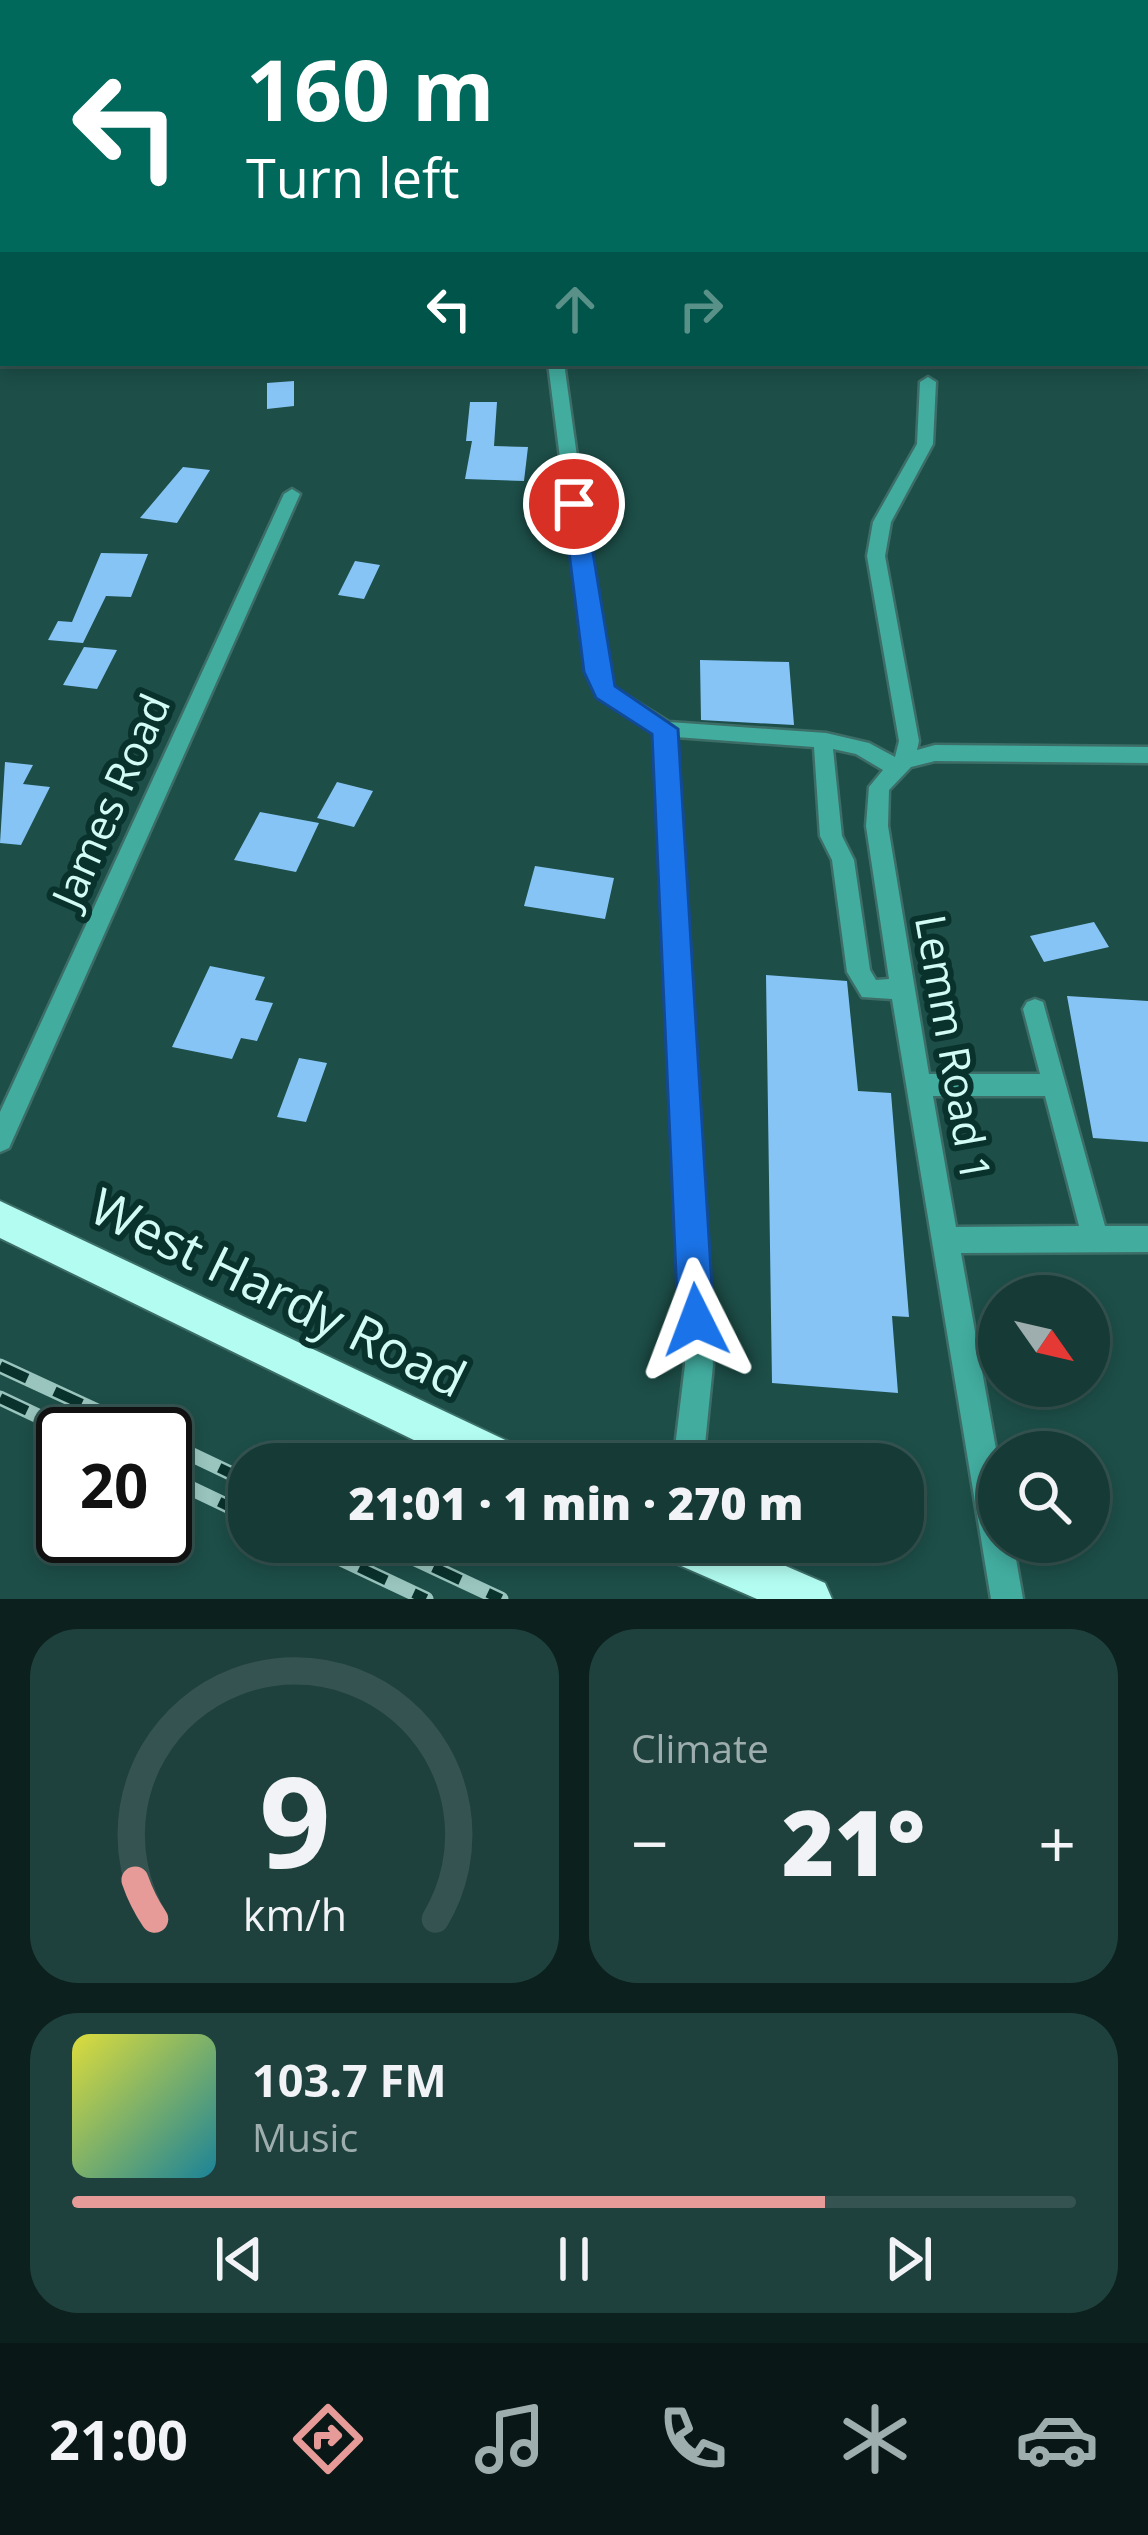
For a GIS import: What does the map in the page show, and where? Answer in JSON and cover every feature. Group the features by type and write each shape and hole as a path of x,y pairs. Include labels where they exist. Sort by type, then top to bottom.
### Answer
{"main road":[{"name":"West Hardy Road","path":"0,1219 465,1443"},
{"path":"727,1563 808,1599"}],"street":[{"path":"556,366 597,672 605,692 665,729 826,740 900,764 935,753 1148,755"},
{"path":"900,764 909,741 876,556 882,522 925,444 928,382"},
{"name":"James Road","path":"0,1140 292,494"},
{"path":"665,729 699,1366 690,1443"},
{"path":"826,740 822,753 831,836 843,860 860,972 870,990 902,988"},
{"name":"Lemm Road 1","path":"900,764 879,787 877,826 1007,1599"},
{"path":"1035,1009 1095,1237"},
{"path":"918,1085 1055,1085"},
{"path":"946,1240 1148,1239"}],"building":[{"path":"294,381 294,406 267,409 267,383"},
{"path":"470,402 497,402 494,446 528,447 524,481 465,479 472,441 466,441"},
{"path":"183,467 210,470 177,523 140,518"},
{"path":"101,553 148,554 131,597 106,596 83,643 48,640 58,621 72,622"},
{"path":"355,561 380,565 364,599 338,595"},
{"path":"84,647 117,650 97,689 63,685"},
{"path":"700,660 789,662 794,725 701,720"},
{"path":"5,762 33,765 23,784 50,787 21,845 0,843"},
{"path":"337,782 373,791 354,827 317,818"},
{"path":"260,812 319,823 296,872 234,860"},
{"path":"535,866 614,878 605,919 524,906"},
{"path":"1094,922 1109,947 1044,962 1030,936"},
{"path":"210,966 265,977 255,1000 273,1003 257,1041 241,1038 232,1059 172,1047"},
{"path":"766,975 847,981 858,1091 891,1093 909,1317 892,1316 898,1393 772,1383"},
{"path":"1067,996 1148,1001 1148,1142 1093,1138"},
{"path":"299,1058 327,1063 306,1122 277,1117"}],"railway":[{"path":"0,1366 89,1407"},
{"path":"0,1398 36,1415"},
{"path":"192,1455 228,1472"},
{"path":"192,1489 228,1506"},
{"path":"350,1563 426,1599"},
{"path":"424,1563 501,1599"}],"route":[{"path":"574,504 597,672 605,692 665,729 696,1320"}]}
